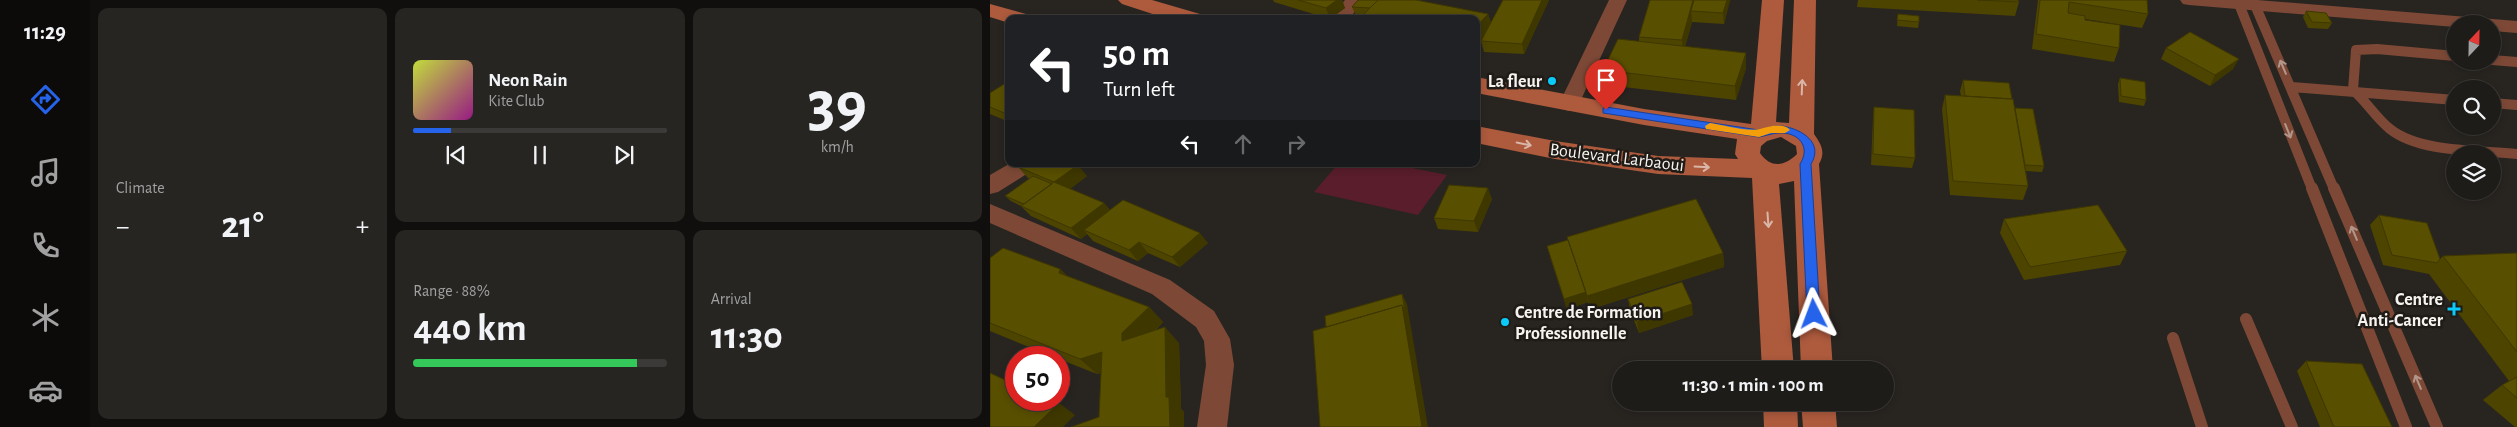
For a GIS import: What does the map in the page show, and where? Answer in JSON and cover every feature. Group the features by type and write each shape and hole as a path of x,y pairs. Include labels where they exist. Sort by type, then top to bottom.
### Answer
{"main road":[{"path":"1129,0 1179,15"},
{"path":"1761,133 1773,0"},
{"path":"1805,0 1801,135 1810,149 1810,157 1806,164 1817,361"},
{"path":"990,10 1006,15"},
{"path":"1480,86 1569,104 1761,133"},
{"path":"1801,135 1781,129 1761,133 1752,138 1746,153 1749,160 1762,170 1788,173 1806,164"},
{"name":"Boulevard Larbaoui","path":"1480,135 1555,150 1658,165 1762,170"},
{"path":"1762,170 1777,361"},
{"path":"1781,411 1782,427"},
{"path":"1819,411 1820,427"}],"street":[{"path":"1342,15 1355,0"},
{"path":"1569,104 1618,0"},
{"path":"2189,0 2446,21"},
{"path":"2501,26 2517,27"},
{"path":"994,180 1019,167"},
{"path":"990,213 1161,287 1205,319 1217,339 1220,365 1212,427"}],"lane":[{"path":"2247,5 2292,88 2437,427"},
{"path":"2247,5 2406,427"},
{"path":"2353,90 2356,50 2377,49 2446,55"},
{"path":"2501,61 2517,62"},
{"path":"2292,88 2353,90 2446,99"},
{"path":"2353,90 2367,102 2391,130 2405,138 2423,144 2517,154"},
{"path":"2501,104 2517,105"},
{"path":"2246,319 2292,427"},
{"path":"2173,338 2202,427"}],"shaded area":[{"path":"1335,167 1407,167 1447,175 1418,215 1314,192"}],"building":[{"path":"1298,0 1337,0 1326,8"},
{"path":"1358,0 1378,0 1370,8 1352,7"},
{"path":"1378,0 1416,0 1488,14 1480,23 1480,15 1363,15"},
{"path":"1503,0 1542,0 1522,44 1481,41"},
{"path":"1650,0 1693,0 1682,40 1639,37"},
{"path":"1694,0 1727,0 1723,13 1691,11"},
{"path":"1977,0 2018,0 2019,2"},
{"path":"2040,0 2147,0 2148,14 2069,2 2068,13 2085,16 2085,20 2120,25 2119,48 2036,34"},
{"path":"2306,11 2326,13 2332,23 2312,22"},
{"path":"1898,14 1919,16 1919,22 1897,20"},
{"path":"2190,32 2239,59 2215,75 2166,48"},
{"path":"1618,39 1746,53 1735,86 1603,70"},
{"path":"2120,78 2145,82 2146,100 2121,96"},
{"path":"1963,80 2009,83 2012,99 1965,96"},
{"path":"1005,84 1005,113 990,107 990,93"},
{"path":"1945,95 2013,99 2028,186 1953,181"},
{"path":"1874,107 1914,110 1915,158 1873,154"},
{"path":"2015,108 2033,109 2044,166 2025,165"},
{"path":"1018,167 1075,167 1054,182"},
{"path":"1033,176 1052,184 1024,204 1005,196"},
{"path":"1054,182 1104,203 1071,228 1021,206"},
{"path":"1449,185 1488,188 1474,221 1434,218"},
{"path":"1696,199 1723,253 1587,296 1567,237"},
{"path":"1123,200 1200,233 1172,257 1139,242 1129,250 1084,230"},
{"path":"2098,205 2127,251 2030,267 2004,219"},
{"path":"2379,215 2427,223 2440,259 2437,263 2392,255"},
{"path":"1568,240 1586,292 1564,299 1547,246"},
{"path":"1003,248 1060,269 1059,273 1149,307 1122,333 1122,341 1165,327 1166,397 1169,397 1170,427 1071,427 1099,417 1102,352 1080,359 1070,355 1070,346 1048,346 990,323 990,258"},
{"path":"2517,253 2517,352 2443,256"},
{"path":"1682,282 1692,304 1637,322 1628,299"},
{"path":"1402,294 1405,310 1402,305 1326,327 1325,316"},
{"path":"1402,305 1422,427 1320,427 1313,331"},
{"path":"2306,361 2362,364 2392,427 2334,427"},
{"path":"990,373 1005,380 1005,411 1051,411 1034,427 990,427"},
{"path":"2517,377 2517,398 2502,385"}],"slow traffic":[{"path":"1710,126 1759,134 1770,130 1785,130"}],"place":[{"name":"La fleur","path":"1552,81"},
{"name":"Centre Anti-Cancer","path":"2454,309"},
{"name":"Centre de Formation Professionnelle","path":"1505,322"}],"route":[{"path":"1606,110 1759,134 1781,129 1801,135 1810,149 1810,157 1806,164 1814,314"}]}
